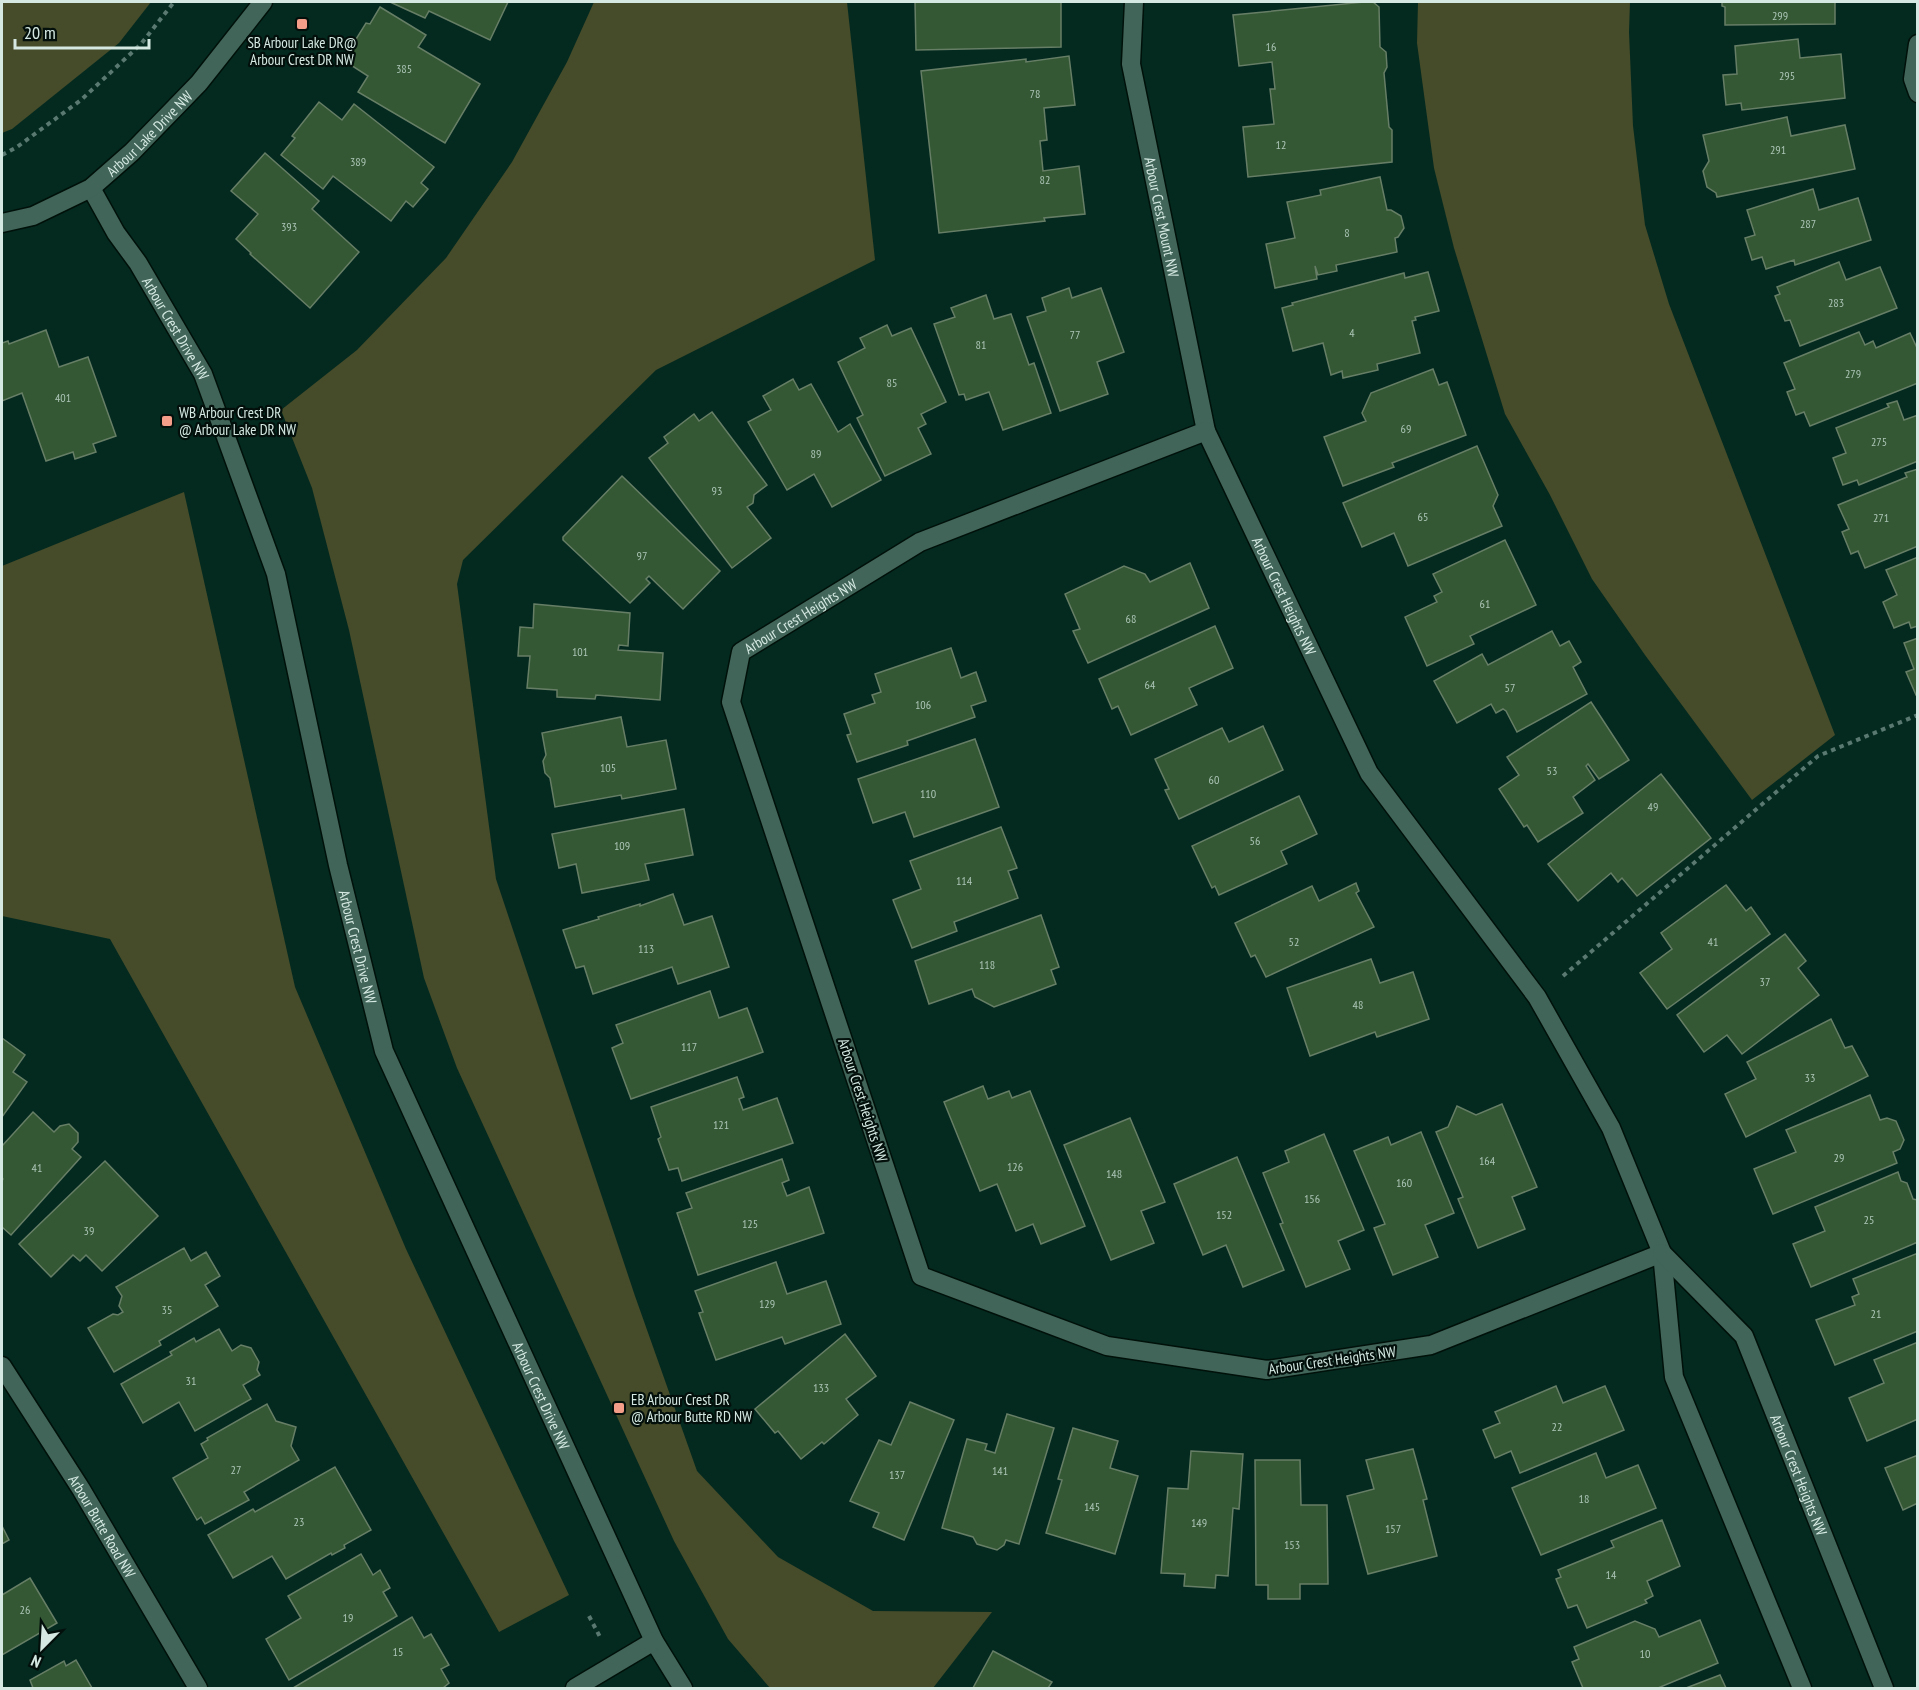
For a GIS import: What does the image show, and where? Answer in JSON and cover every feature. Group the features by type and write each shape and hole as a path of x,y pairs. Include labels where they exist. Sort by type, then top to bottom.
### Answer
{"street":[{"name":"Arbour Lake Drive NW","path":"2,223 33,216 91,188 132,152 199,83 263,2"},
{"name":"Arbour Crest Mount NW","path":"1134,2 1131,64 1206,431"},
{"path":"1917,44 1913,79 1917,93"},
{"name":"Arbour Crest Drive NW","path":"91,188 203,374 276,574 338,865 384,1051 654,1641 683,1689"},
{"name":"Arbour Crest Heights NW","path":"1662,1253 1431,1345 1267,1370 1107,1346 921,1276 731,702 741,652 920,542 1206,431 1369,773 1537,997 1611,1128 1662,1253 1674,1377 1802,1689"},
{"name":"Arbour Crest Heights NW","path":"1662,1253 1744,1336 1884,1689"},
{"name":"Arbour Butte Road NW","path":"2,1366 81,1489 198,1689"},
{"path":"575,1689 654,1641"}],"path":[{"path":"2,155 18,147 81,100 141,44 174,2"},
{"path":"1537,997 1818,756 1917,715"}],"green space":[{"path":"2,2 151,2 119,43 12,129 2,133"},
{"path":"594,2 847,2 875,260 656,370 463,560 457,584 496,879 635,1296 697,1471 778,1557 873,1611 992,1612 933,1688 770,1688 728,1639 674,1541 457,1068 424,978 349,630 312,488 281,410 357,350 446,258 512,162 567,62"},
{"path":"1418,2 1630,2 1633,126 1645,225 1669,304 1835,735 1752,800 1592,579 1550,495 1505,414 1454,248 1434,168 1417,43"},
{"path":"184,492 295,987 406,1249 569,1595 499,1632 110,939 2,916 2,566"}],"building":[{"path":"390,2 508,2 490,40 429,11 425,18"},
{"path":"915,2 1061,2 1061,47 916,50"},
{"path":"1373,2 1379,7 1380,47 1386,52 1387,67 1384,73 1389,127 1392,130 1392,162 1248,177 1243,127 1274,124 1270,89 1275,89 1272,62 1239,66 1233,15"},
{"path":"1722,2 1835,2 1835,24 1725,25 1725,7 1722,6"},
{"path":"380,7 426,35 418,47 480,84 445,143 358,92 368,76 343,60 366,23 370,24"},
{"path":"1798,39 1800,58 1841,54 1845,98 1742,110 1741,103 1726,105 1723,75 1737,74 1735,46"},
{"path":"1069,56 1075,105 1044,108 1047,140 1040,141 1043,171 1079,166 1085,214 939,233 921,71"},
{"path":"319,102 342,120 354,104 434,167 421,183 428,189 413,207 406,201 391,221 333,176 323,189 281,155 295,138 292,136"},
{"path":"1787,117 1791,136 1845,125 1855,169 1717,197 1716,193 1707,187 1703,171 1709,161 1703,135"},
{"path":"265,153 319,201 312,209 359,252 310,308 236,239 258,214 231,191"},
{"path":"1380,177 1387,210 1401,216 1404,228 1395,238 1397,252 1336,265 1337,271 1318,275 1315,266 1317,279 1275,288 1266,244 1295,238 1287,202 1321,195 1320,190"},
{"path":"1813,189 1819,210 1858,198 1871,240 1795,265 1794,260 1766,269 1762,257 1752,260 1745,238 1755,235 1747,210"},
{"path":"1839,262 1846,280 1880,267 1897,308 1800,346 1790,320 1785,321 1775,296 1780,294 1777,287"},
{"path":"1428,272 1439,311 1415,317 1416,320 1412,321 1420,353 1377,364 1378,370 1343,378 1342,371 1331,375 1323,343 1293,351 1282,308 1293,305 1292,303 1404,273 1405,278"},
{"path":"1069,288 1072,298 1101,288 1124,352 1097,362 1108,394 1060,411 1027,317 1046,311 1042,298"},
{"path":"986,295 994,319 1011,314 1029,365 1034,363 1051,413 1003,430 989,392 966,400 964,394 959,395 934,324 955,317 951,308"},
{"path":"887,325 892,336 911,328 946,402 921,414 926,424 918,428 931,454 885,476 857,418 863,415 838,362 865,348 860,338"},
{"path":"46,330 59,367 88,357 116,436 93,444 96,452 75,459 73,452 46,461 22,393 2,401 2,343 8,341 9,344"},
{"path":"1859,332 1865,345 1873,341 1876,348 1910,333 1918,350 1918,383 1810,426 1804,412 1796,415 1787,392 1795,389 1784,363"},
{"path":"1433,369 1439,385 1447,382 1466,435 1392,463 1394,467 1343,486 1324,437 1366,421 1362,413 1371,393"},
{"path":"793,379 799,390 811,384 838,432 850,424 881,480 832,507 814,474 787,490 748,422 771,410 763,396"},
{"path":"1897,401 1904,420 1918,415 1918,461 1859,485 1857,480 1843,485 1833,458 1846,453 1836,428 1889,407 1887,404"},
{"path":"712,412 767,485 754,495 753,503 747,507 771,538 732,568 649,458 668,443 664,437 694,414 699,421"},
{"path":"1477,446 1498,495 1493,506 1502,526 1408,566 1394,533 1362,547 1343,503"},
{"path":"1918,469 1918,546 1865,568 1858,551 1851,554 1842,532 1849,529 1838,505 1907,477 1905,473"},
{"path":"622,476 720,571 683,609 649,576 646,579 650,583 630,603 563,540 563,537"},
{"path":"1505,540 1536,605 1470,636 1474,644 1427,666 1405,617 1437,602 1434,596 1442,592 1433,574"},
{"path":"1918,557 1918,626 1911,628 1909,622 1894,628 1883,602 1897,595 1886,570"},
{"path":"1190,563 1209,608 1088,663 1073,631 1080,629 1065,594 1124,566 1145,574 1150,582"},
{"path":"534,604 630,613 628,646 619,645 618,650 663,653 660,700 596,695 595,699 557,697 557,690 527,688 530,656 518,656 520,627 533,628"},
{"path":"1215,626 1233,668 1189,688 1197,705 1131,735 1118,706 1112,709 1099,679"},
{"path":"1552,631 1560,646 1569,641 1581,662 1573,667 1587,694 1517,732 1506,711 1503,709 1496,713 1491,704 1457,723 1434,681 1482,654 1488,665"},
{"path":"1918,638 1918,694 1916,695 1906,672 1914,669 1904,643"},
{"path":"951,648 961,678 976,672 986,701 971,706 975,717 907,741 908,745 857,762 847,735 851,734 844,714 875,703 872,695 881,692 875,674"},
{"path":"1591,702 1629,760 1599,779 1588,764 1586,766 1595,780 1573,797 1583,813 1538,842 1527,825 1524,827 1499,789 1519,775 1507,757"},
{"path":"621,717 627,747 666,740 676,789 622,799 621,795 555,807 550,778 545,773 543,761 546,755 542,733"},
{"path":"1263,726 1283,770 1179,819 1165,790 1169,789 1155,759 1222,728 1229,742"},
{"path":"975,739 999,807 914,837 905,812 873,823 858,779"},
{"path":"1661,774 1711,838 1637,896 1622,878 1618,882 1611,873 1578,901 1548,864"},
{"path":"1299,796 1317,834 1281,851 1287,864 1219,895 1215,886 1212,888 1192,846"},
{"path":"684,809 693,855 645,864 649,880 582,893 576,864 559,868 552,834"},
{"path":"1001,827 1017,868 1008,871 1018,898 954,922 957,931 912,948 893,900 921,889 910,861"},
{"path":"1356,883 1359,891 1356,893 1374,927 1266,977 1255,955 1251,957 1235,923 1312,886 1319,901"},
{"path":"1726,885 1746,911 1751,907 1770,934 1667,1009 1640,973 1672,949 1661,933"},
{"path":"673,894 684,925 712,916 729,967 678,984 672,967 593,994 584,966 576,968 563,930"},
{"path":"1041,915 1059,967 1051,970 1056,984 994,1007 975,997 972,989 929,1004 915,961"},
{"path":"1785,934 1806,961 1798,968 1819,995 1742,1054 1727,1035 1704,1052 1677,1015"},
{"path":"1371,959 1380,983 1413,972 1429,1019 1377,1037 1375,1032 1310,1056 1287,988"},
{"path":"710,991 719,1018 747,1008 763,1052 631,1099 612,1048 623,1043 616,1025"},
{"path":"1831,1019 1845,1048 1852,1046 1868,1076 1746,1137 1725,1094 1756,1079 1747,1062"},
{"path":"2,1038 25,1055 13,1072 27,1082 2,1117"},
{"path":"737,1077 744,1097 739,1099 743,1110 777,1098 793,1143 682,1181 678,1168 669,1170 658,1139 661,1137 651,1107"},
{"path":"983,1086 988,1099 1009,1091 1012,1098 1030,1091 1085,1226 1041,1244 1033,1224 1016,1231 997,1184 980,1191 944,1102"},
{"path":"1870,1095 1880,1120 1887,1118 1896,1121 1904,1140 1900,1149 1893,1152 1897,1163 1773,1214 1754,1169 1796,1152 1786,1130"},
{"path":"1502,1104 1537,1187 1512,1197 1525,1229 1478,1248 1458,1199 1463,1197 1436,1132 1448,1127 1457,1106 1476,1115"},
{"path":"33,1112 54,1132 60,1126 69,1124 78,1133 78,1142 72,1149 81,1157 11,1235 2,1227 2,1146"},
{"path":"1130,1118 1165,1202 1141,1211 1154,1243 1111,1260 1064,1145"},
{"path":"1421,1132 1454,1213 1425,1225 1438,1257 1393,1275 1374,1228 1385,1224 1354,1151 1388,1137 1391,1145"},
{"path":"1324,1134 1364,1230 1338,1241 1350,1269 1306,1287 1280,1224 1283,1223 1263,1173 1289,1162 1285,1151"},
{"path":"1237,1157 1284,1270 1243,1287 1226,1245 1203,1255 1174,1184"},
{"path":"782,1159 789,1180 782,1183 787,1196 809,1187 824,1233 698,1275 677,1213 692,1208 686,1193"},
{"path":"105,1161 158,1216 102,1271 86,1255 80,1261 73,1255 51,1277 19,1244"},
{"path":"1898,1172 1901,1181 1907,1183 1913,1199 1918,1200 1918,1242 1811,1287 1793,1244 1825,1231 1815,1207"},
{"path":"184,1248 191,1261 206,1252 220,1276 205,1285 218,1306 159,1341 161,1345 114,1372 88,1328 113,1314 118,1315 123,1312 119,1306 122,1296 116,1287"},
{"path":"1918,1253 1918,1331 1835,1365 1816,1320 1855,1305 1852,1297 1859,1294 1853,1279"},
{"path":"776,1262 787,1294 826,1281 841,1324 785,1344 782,1337 716,1360 699,1313 703,1312 695,1291"},
{"path":"219,1329 232,1351 241,1345 251,1348 259,1362 257,1370 260,1375 243,1385 251,1399 195,1431 179,1402 143,1423 121,1384 172,1355 170,1352 194,1338 196,1342"},
{"path":"845,1334 876,1376 846,1399 858,1415 824,1444 822,1442 801,1459 778,1431 775,1433 755,1409"},
{"path":"1918,1342 1918,1419 1867,1441 1849,1398 1884,1383 1874,1360"},
{"path":"1556,1386 1563,1403 1605,1386 1624,1430 1520,1473 1511,1451 1495,1458 1483,1430 1500,1423 1495,1412"},
{"path":"910,1402 954,1420 904,1540 873,1527 879,1513 850,1501 879,1440 891,1445"},
{"path":"267,1404 276,1421 296,1427 291,1446 299,1460 244,1492 249,1500 205,1524 201,1517 197,1520 173,1478 208,1458 201,1444 208,1440 207,1438"},
{"path":"1007,1414 1054,1428 1019,1544 1006,1540 1004,1545 997,1550 977,1544 973,1537 942,1528 967,1439 987,1444 985,1450 995,1453"},
{"path":"1073,1428 1118,1441 1110,1468 1138,1476 1115,1554 1046,1533 1062,1480 1058,1479"},
{"path":"1413,1449 1427,1499 1423,1500 1437,1556 1368,1574 1347,1496 1374,1489 1366,1460"},
{"path":"1191,1451 1243,1454 1239,1509 1233,1508 1228,1576 1216,1575 1215,1588 1184,1586 1185,1574 1161,1573 1168,1488 1188,1489"},
{"path":"1596,1453 1606,1478 1638,1465 1656,1508 1541,1555 1512,1488"},
{"path":"1918,1455 1918,1503 1903,1510 1885,1468"},
{"path":"1255,1460 1300,1460 1301,1505 1327,1505 1328,1584 1300,1584 1300,1599 1268,1599 1268,1585 1256,1585"},
{"path":"335,1467 371,1530 344,1545 345,1548 332,1555 331,1553 286,1579 272,1556 233,1578 208,1535 253,1509 255,1512"},
{"path":"1662,1520 1680,1566 1647,1581 1653,1596 1645,1600 1647,1603 1587,1628 1577,1605 1568,1608 1556,1579 1561,1577 1558,1570 1614,1547 1611,1541"},
{"path":"2,1526 9,1540 2,1544"},
{"path":"361,1554 373,1575 380,1570 390,1588 383,1592 397,1616 289,1680 266,1639 301,1618 288,1596"},
{"path":"30,1578 57,1623 2,1655 2,1595"},
{"path":"412,1617 424,1638 431,1634 449,1665 441,1669 449,1683 443,1688 293,1688"},
{"path":"1700,1620 1718,1663 1658,1688 1583,1688 1572,1662 1579,1659 1574,1647 1635,1621 1655,1629 1659,1637"},
{"path":"993,1651 1052,1682 1048,1688 973,1688"},
{"path":"76,1660 92,1688 33,1688 30,1680 64,1661 66,1666"},
{"path":"1720,1675 1726,1688 1686,1688"}],"place":[{"name":"SB Arbour Lake DR@ Arbour Crest DR NW","path":"302,24"},
{"name":"WB Arbour Crest DR @ Arbour Lake DR NW","path":"167,421"},
{"name":"EB Arbour Crest DR @ Arbour Butte RD NW","path":"619,1408"}]}
